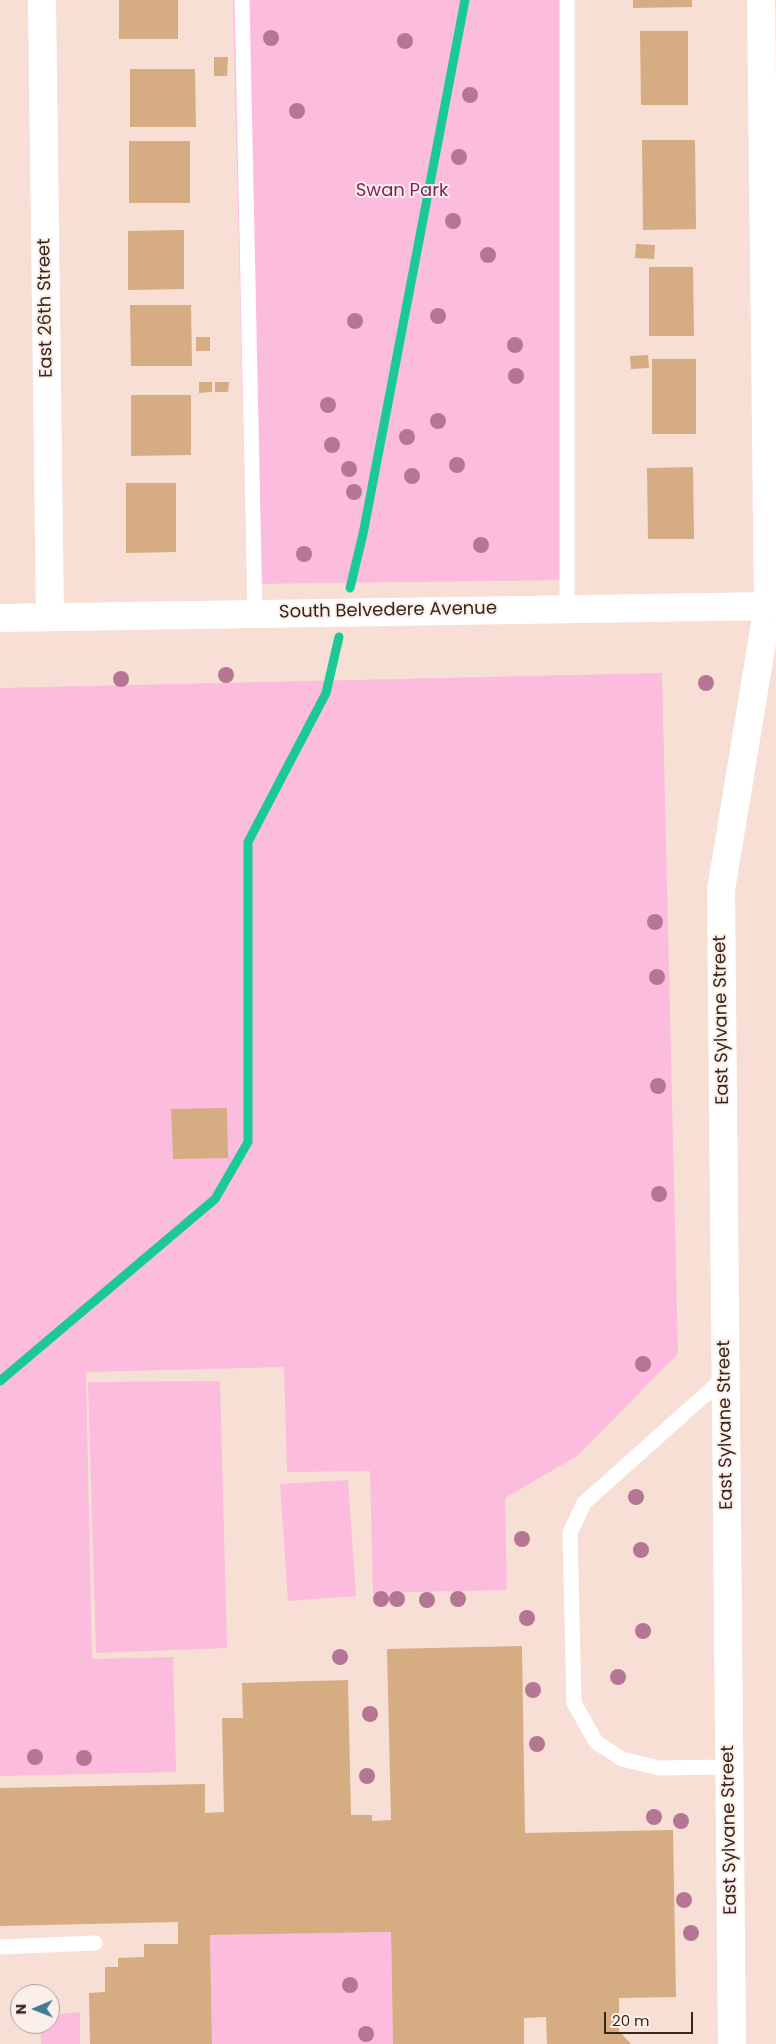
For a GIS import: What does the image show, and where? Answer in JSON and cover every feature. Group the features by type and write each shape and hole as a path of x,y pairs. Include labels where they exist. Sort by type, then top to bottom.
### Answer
{"street":[{"name":"East 26th Street","path":"42,0 50,617"},
{"name":"East Sylvane Street","path":"732,2044 721,890 772,606 761,0"},
{"name":"South Belvedere Avenue","path":"0,618 772,606"}],"lane":[{"path":"242,0 255,613"},
{"path":"567,0 567,609"},
{"path":"725,1377 584,1503 570,1533 574,1703 596,1742 622,1759 659,1768 729,1767"},
{"path":"0,1947 95,1943"}],"green space":[{"name":"Swan Park","path":"233,0 564,0 569,580 247,584"},
{"path":"662,673 678,1354 577,1456 505,1498 507,1590 373,1593 370,1471 287,1472 284,1367 86,1372 92,1659 173,1657 176,1772 0,1776 0,688"},
{"path":"220,1381 227,1648 96,1653 88,1382"},
{"path":"348,1480 356,1596 288,1601 280,1484"},
{"path":"391,1932 393,2044 212,2044 210,1935"},
{"path":"80,2012 80,2044 41,2044 40,2034 60,2034 60,2014"}],"building":[{"path":"119,0 178,0 178,39 119,39"},
{"path":"633,0 692,0 692,7 633,8"},
{"path":"640,31 688,31 688,105 641,105"},
{"path":"214,57 228,57 227,76 214,76"},
{"path":"130,69 195,69 196,127 130,127"},
{"path":"642,140 695,140 696,229 643,230"},
{"path":"129,141 190,141 190,203 129,203"},
{"path":"184,230 184,289 128,290 128,231"},
{"path":"636,244 655,245 654,259 635,258"},
{"path":"649,267 693,267 694,336 649,336"},
{"path":"130,305 191,305 192,366 131,366"},
{"path":"196,337 210,337 210,351 196,351"},
{"path":"648,355 649,368 631,369 630,356"},
{"path":"652,359 696,359 696,434 652,434"},
{"path":"199,382 212,382 212,392 199,393"},
{"path":"215,382 229,382 228,392 215,392"},
{"path":"131,395 191,395 191,455 131,456"},
{"path":"693,467 694,539 648,539 647,468"},
{"path":"126,483 176,483 176,552 126,553"},
{"path":"227,1108 228,1158 173,1159 171,1109"},
{"path":"522,1646 525,1833 673,1830 676,1997 619,1998 619,2031 631,2044 547,2044 546,2017 524,2018 524,2044 393,2044 391,1932 210,1935 212,2044 90,2044 89,1993 105,1992 105,1967 118,1967 118,1958 144,1957 144,1944 178,1944 178,1922 0,1926 0,1788 205,1784 205,1813 224,1812 222,1718 243,1718 242,1683 348,1680 351,1815 372,1815 372,1821 391,1820 387,1649"}],"waterway":[{"path":"350,588 363,534 465,0"},
{"path":"0,1381 215,1199 248,1142 248,842 326,693 339,637"}]}
